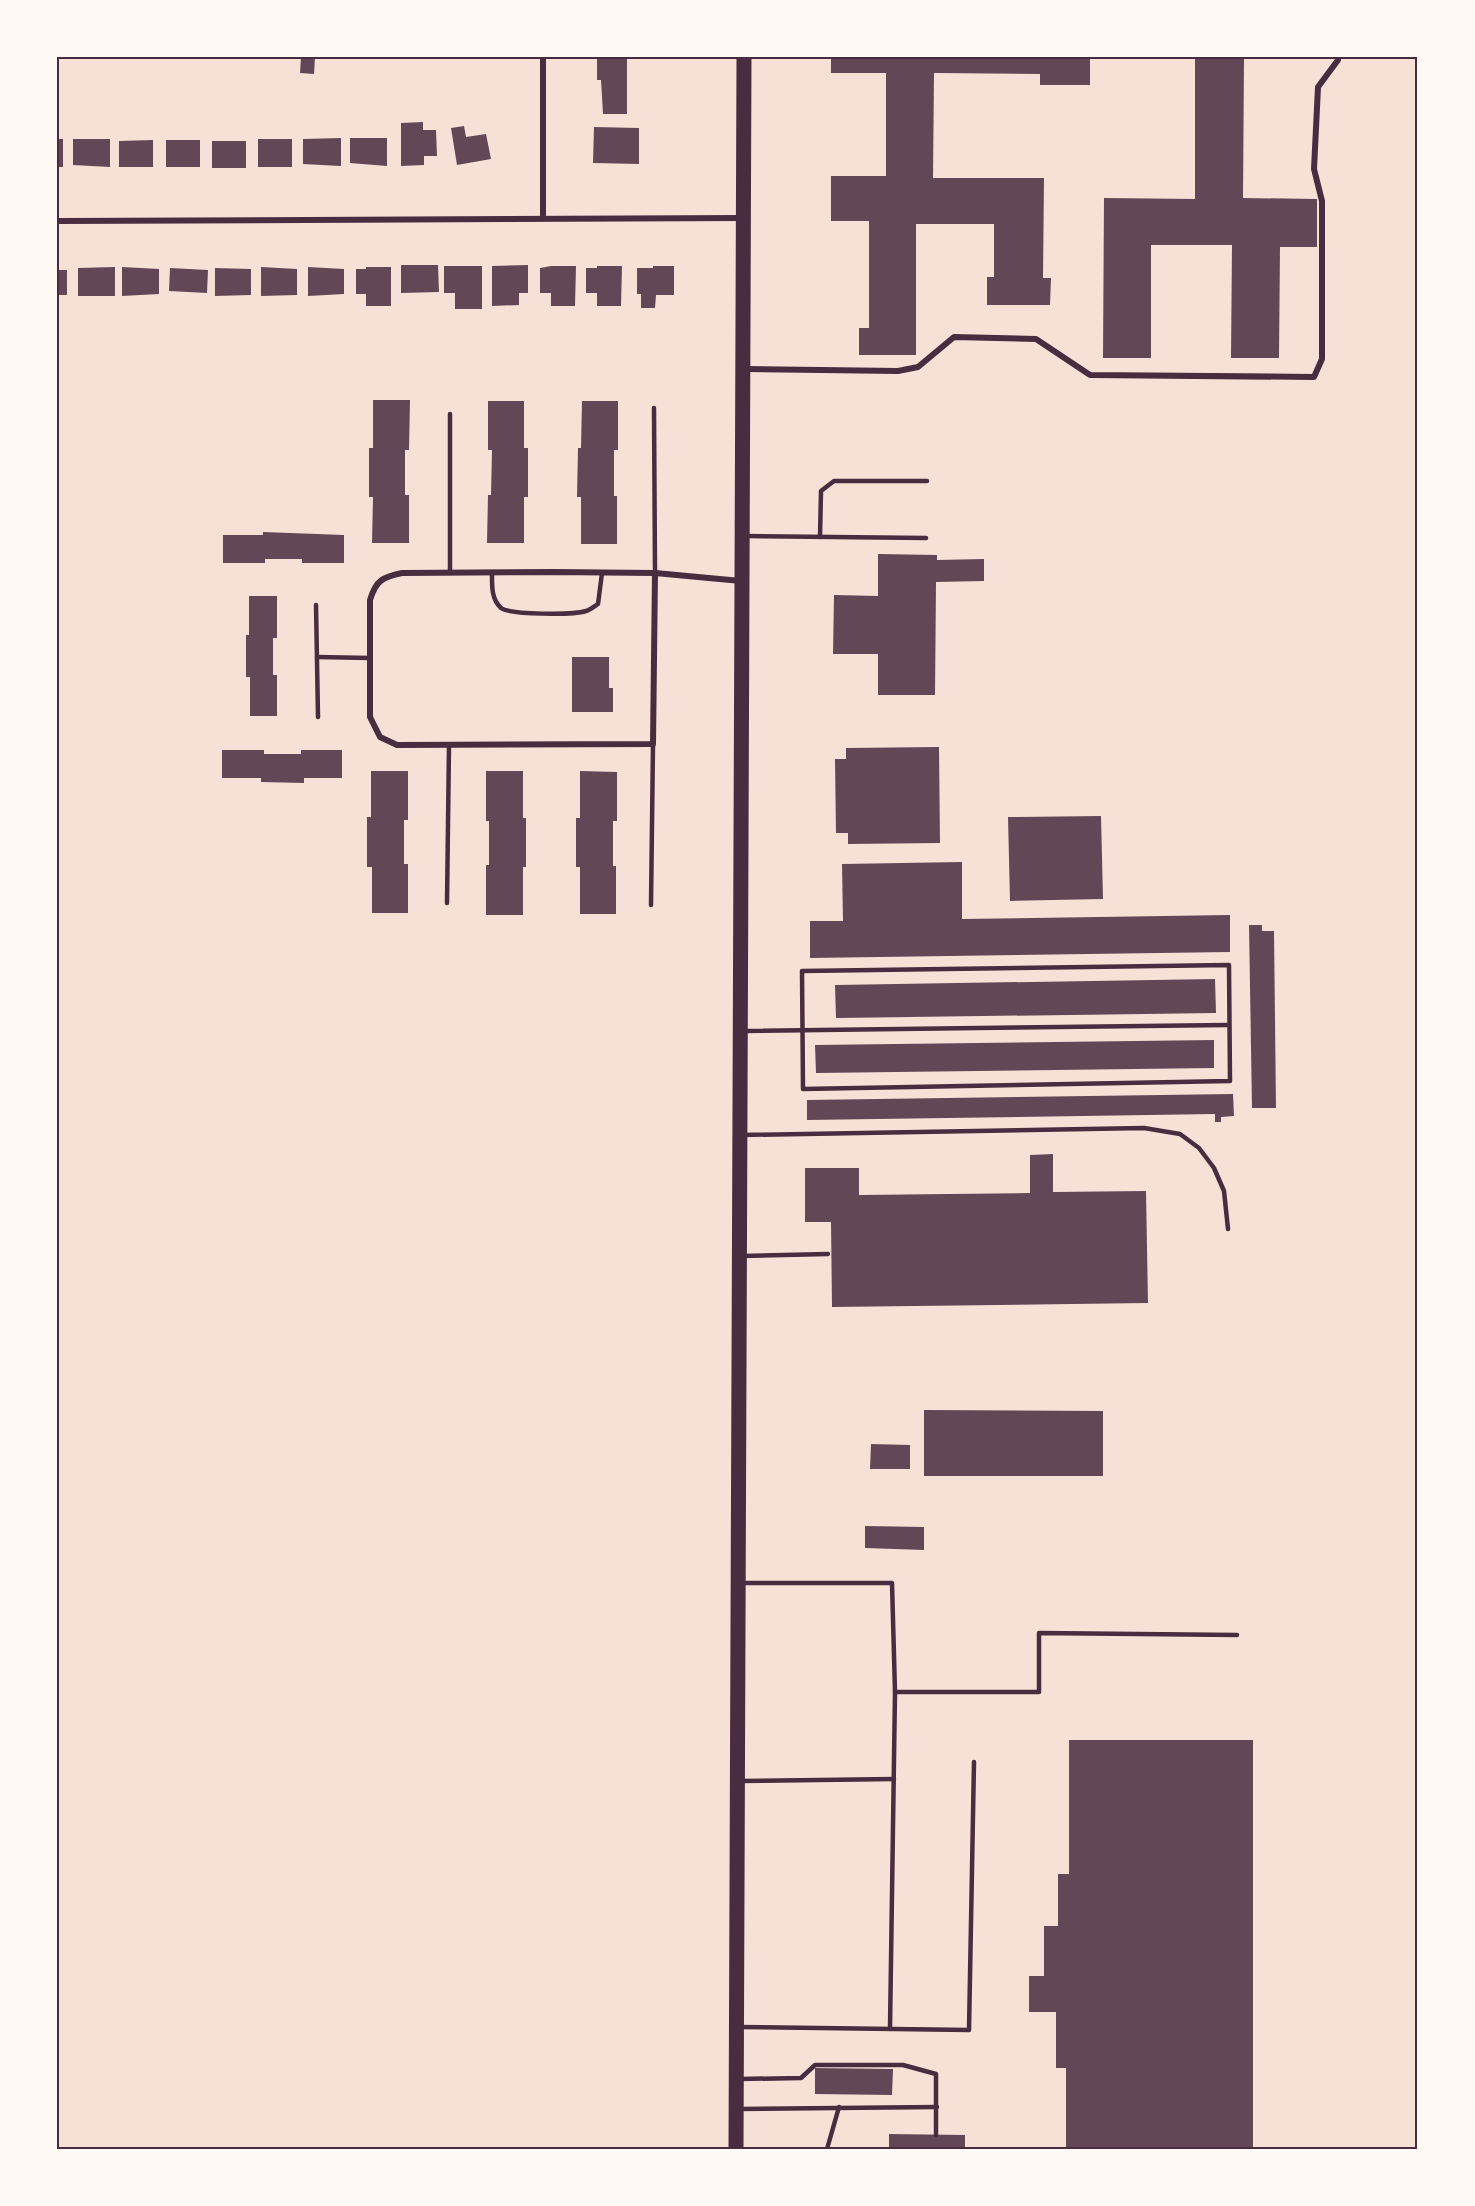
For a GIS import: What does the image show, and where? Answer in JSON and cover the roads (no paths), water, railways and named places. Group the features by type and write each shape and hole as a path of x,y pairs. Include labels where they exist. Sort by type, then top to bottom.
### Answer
{"main road":[{"path":"736,2149 744,57"}],"street":[{"path":"543,57 543,218"},
{"path":"743,369 898,372 918,368 954,337 1036,339 1090,375 1314,377 1322,359 1322,201 1314,169 1318,87 1338,57"},
{"path":"57,221 744,218"},
{"path":"656,573 653,744 397,745 380,737 370,717 370,600 374,586 387,576 402,573 656,573 742,581"}],"lane":[{"path":"654,408 656,573"},
{"path":"450,414 450,573"},
{"path":"820,537 821,491 834,481 927,481"},
{"path":"742,536 926,538"},
{"path":"492,572 493,597 502,608 519,613 549,614 586,611 598,604 602,573"},
{"path":"316,605 318,717"},
{"path":"317,657 370,658"},
{"path":"651,905 653,744"},
{"path":"447,903 449,745"},
{"path":"1228,965 1228,1025 1230,1081 803,1089 802,971 1228,965"},
{"path":"740,1031 1228,1025"},
{"path":"740,1135 1144,1128 1180,1134 1200,1148 1214,1168 1224,1191 1228,1229"},
{"path":"739,1256 828,1254"},
{"path":"738,1583 892,1583 895,1692 891,2029"},
{"path":"895,1692 1039,1692 1039,1633 1237,1635"},
{"path":"735,2027 969,2030 974,1762"},
{"path":"736,1781 894,1779"},
{"path":"736,2079 801,2078 816,2065 903,2065 936,2074 936,2135"},
{"path":"827,2149 839,2107"},
{"path":"736,2109 937,2107"}]}
